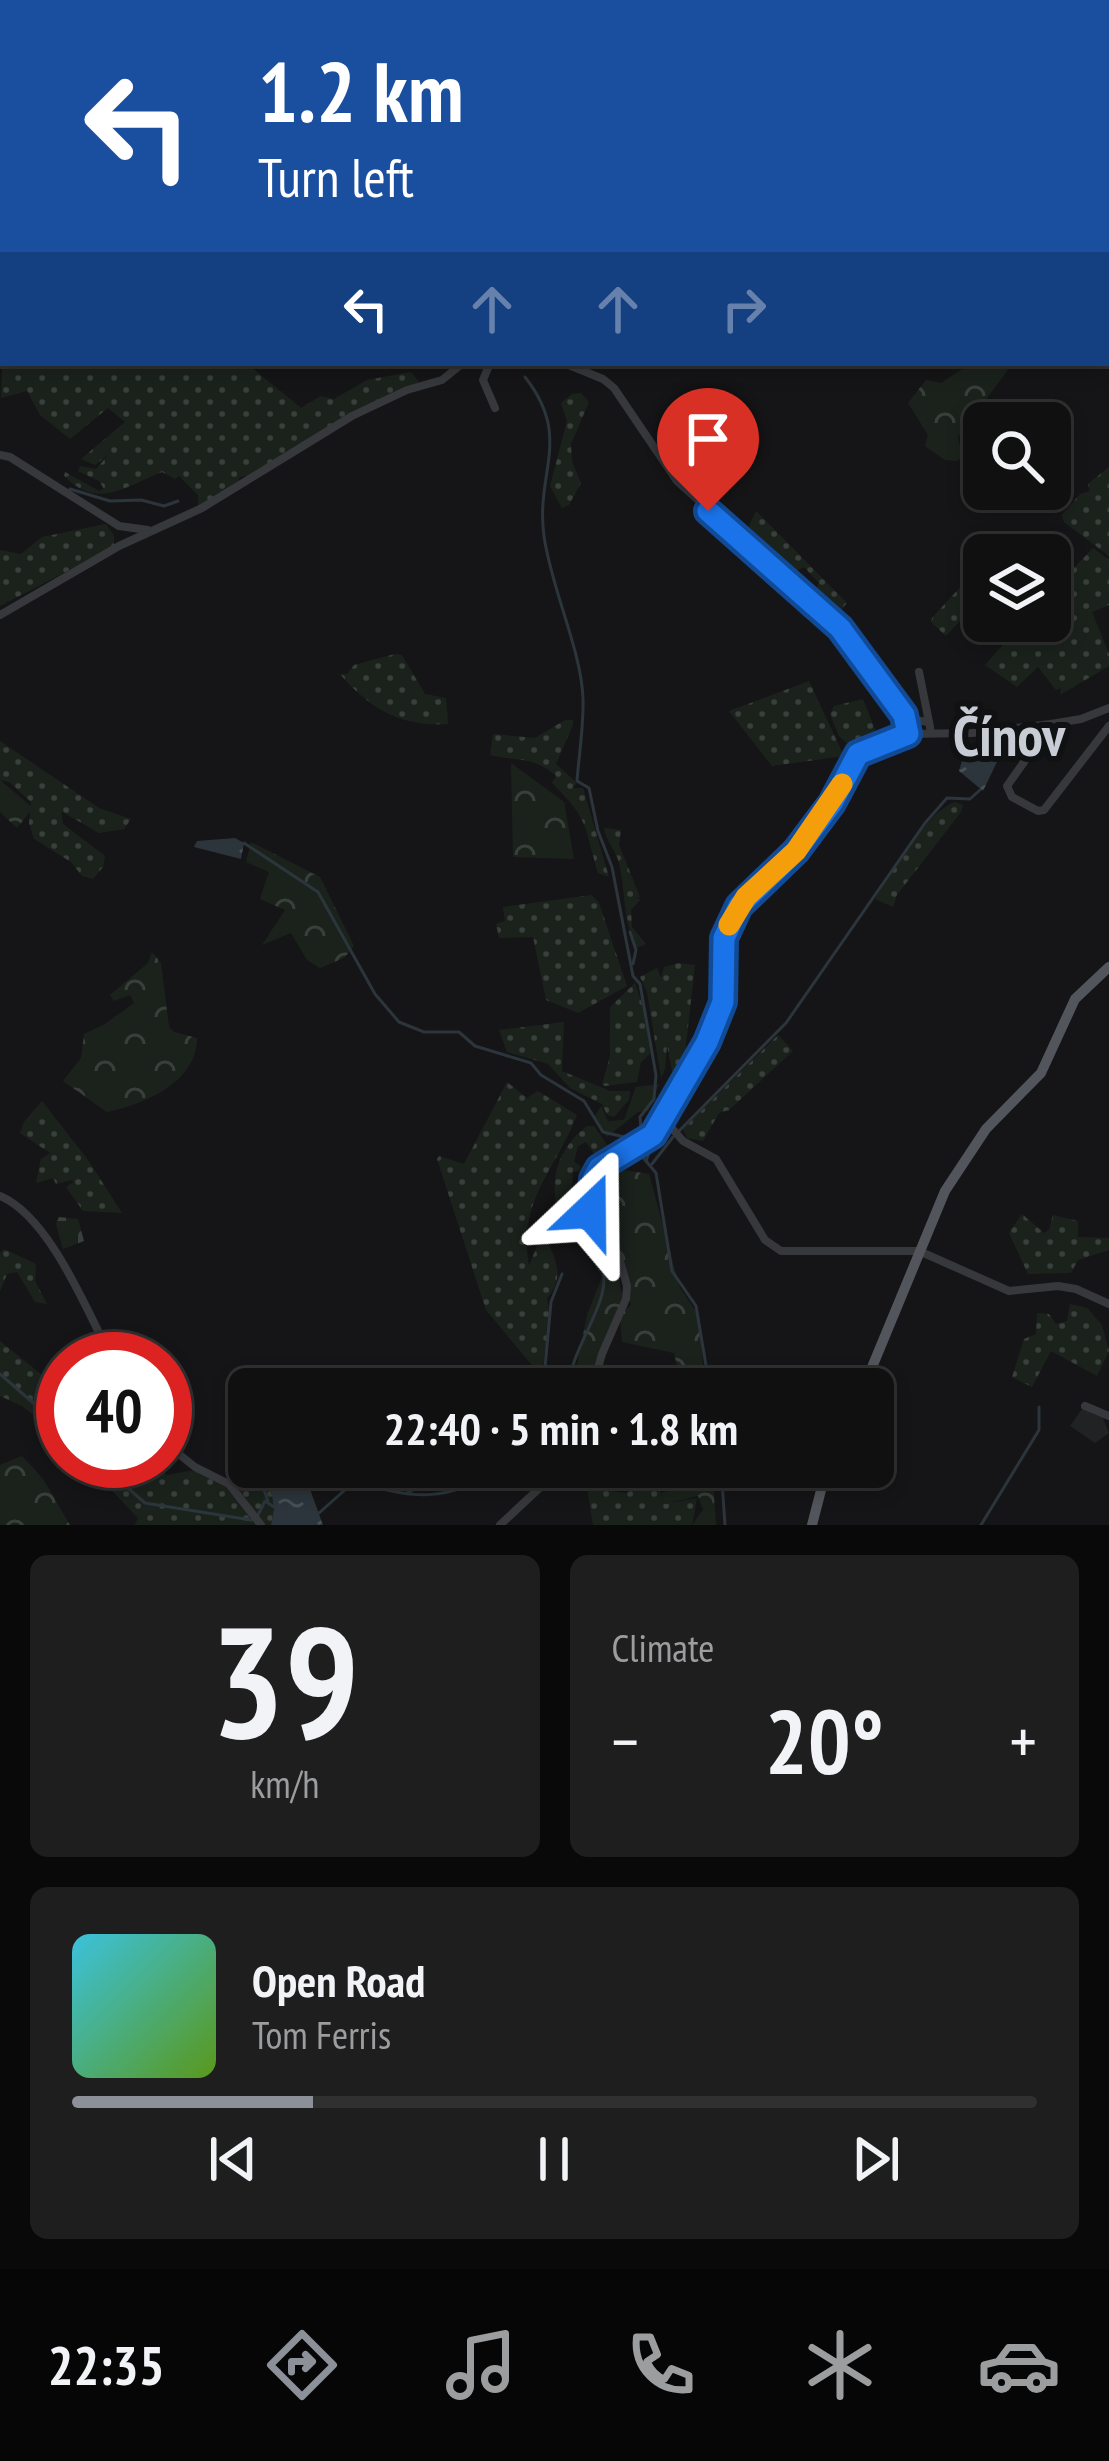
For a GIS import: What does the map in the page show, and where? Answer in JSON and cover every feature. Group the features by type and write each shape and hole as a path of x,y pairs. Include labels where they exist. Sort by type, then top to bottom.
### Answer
{"main road":[{"path":"872,1368 936,1208 1000,1112 1041,1073 1075,999 1109,968"},
{"path":"812,1525 822,1488"}],"street":[{"path":"0,615 149,530 202,508 365,409 407,389 442,380 459,366"},
{"path":"489,366 483,380 495,408"},
{"path":"571,366 614,388 677,481 840,628 906,719 908,734"},
{"path":"0,455 119,526 149,530"},
{"path":"119,526 119,546"},
{"path":"919,672 930,728"},
{"path":"906,719 972,734 1081,719 1109,708"},
{"path":"1051,724 1007,786 1018,801 1037,812 1044,810 1109,726"},
{"path":"598,1368 627,1286 618,1254 593,1224 591,1191 599,1168 636,1148 664,1119 718,1019 724,988 723,947 739,906 796,851 832,803 858,754 930,728"},
{"path":"664,1119 683,1141 716,1159 765,1240 781,1251 920,1251 1010,1291 1058,1286 1109,1304"},
{"path":"0,1196 18,1206 56,1249 98,1332"},
{"path":"1085,1406 1109,1416"},
{"path":"192,1465 230,1484 261,1525"},
{"path":"500,1525 540,1488"}],"shaded area":[{"path":"1082,1409 1103,1418 1109,1433 1095,1443 1070,1426"}],"green space":[{"path":"2,366 250,366 301,408 321,396 334,399 367,380 411,372 419,382 252,475 240,477 236,485 198,507 198,495 179,476 175,479 162,472 100,494 64,476 65,472 99,491 104,489 99,481 78,471 80,466 96,469 109,454 95,465 81,459 125,422 108,408 70,439 40,415 27,391 1,398"},
{"path":"966,366 1010,367 984,402 963,402 963,430 958,437 962,457 957,461 945,460 925,446 928,435 908,403 926,380 941,383"},
{"path":"581,393 589,402 571,444 581,483 569,505 562,508 550,486 567,421 561,403"},
{"path":"1109,467 1109,556 1064,522 1062,515 1080,494 1090,491 1088,484"},
{"path":"756,511 847,603 833,619 811,597 819,583 804,567 788,576 743,539"},
{"path":"106,524 114,536 114,547 0,606 0,550 21,554 42,537"},
{"path":"1093,548 1109,560 1109,605 1092,612 1109,654 1109,666 1060,695 1061,688 1056,690 1038,667 1017,687 985,665 1005,642 1071,642 1071,571"},
{"path":"963,584 963,618 946,636 932,618"},
{"path":"402,655 425,694 446,698 448,724 416,722 388,713 340,674 347,674 354,665"},
{"path":"809,681 844,756 772,766 729,711"},
{"path":"863,699 878,737 852,748 839,736 830,714 834,706"},
{"path":"573,720 573,725 556,764 577,783 573,788 583,788 609,877 598,873 584,824 552,783 556,776 532,762 490,755 493,734 535,738"},
{"path":"0,741 99,808 131,819 124,829 99,833 61,811 63,824 105,856 93,879 82,876 71,862 34,839 29,823 31,802 0,780"},
{"path":"511,763 564,802 574,859 513,857"},
{"path":"0,780 33,808 17,828 0,812"},
{"path":"955,802 963,805 961,812 897,895 893,907 875,899 921,830"},
{"path":"604,828 621,830 619,845 640,897 636,898 641,899 631,910 632,927 646,944 637,948 627,916 619,863"},
{"path":"251,842 320,877 354,946 344,958 320,968 307,960 291,933 262,945 285,910 260,899 269,872 246,862"},
{"path":"592,895 599,903 627,986 578,1013 546,1000 533,937 499,938 496,924 505,921 503,907"},
{"path":"152,952 161,963 169,1027 197,1038 195,1053 179,1079 166,1088 107,1112 63,1081 81,1058 84,1034 134,1003 130,995 114,1001 110,995 148,963"},
{"path":"695,965 682,1081 669,1097 673,1076 667,1045 661,1078 647,992 640,977 657,968 661,978 664,967"},
{"path":"635,983 650,1054 641,1062 637,1082 605,1086 610,1007"},
{"path":"564,1022 562,1071 610,1091 630,1091 629,1100 614,1117 607,1115 602,1104 570,1088 548,1064 507,1052 499,1030"},
{"path":"778,1035 793,1051 729,1110 719,1113 703,1141 687,1138 683,1129"},
{"path":"507,1082 527,1098 538,1091 577,1115 528,1222 529,1266 538,1243 547,1239 557,1269 556,1283 547,1298 550,1318 542,1368 534,1368 486,1310 437,1159 464,1164"},
{"path":"659,1084 648,1111 638,1112 607,1137 594,1118 601,1106 608,1121 624,1120 636,1087"},
{"path":"42,1101 122,1213 83,1211 66,1187 72,1180 36,1183 41,1159 50,1153 20,1133"},
{"path":"587,1126 594,1126 608,1146 594,1154 586,1142 578,1146 574,1162 581,1166 573,1172 572,1187 577,1188 576,1193 565,1195 562,1209 573,1205 571,1219 560,1219 557,1168 568,1145"},
{"path":"610,1168 649,1174 680,1288 699,1316 703,1368 677,1368 674,1353 622,1342 620,1314 631,1305 624,1269 613,1254 623,1300 595,1368 576,1368 587,1315 602,1277 584,1246 579,1226 588,1192 589,1221"},
{"path":"1022,1214 1044,1233 1053,1215 1078,1221 1078,1237 1109,1238 1109,1250 1078,1260 1071,1273 1028,1274 1009,1233"},
{"path":"59,1217 78,1219 84,1241 63,1249 56,1224"},
{"path":"4,1249 36,1264 35,1281 47,1304 35,1302 17,1272 7,1274 0,1291 0,1253"},
{"path":"1070,1304 1087,1308 1102,1325 1109,1351 1097,1376 1051,1351 1032,1387 1012,1377 1024,1339 1036,1334 1037,1313 1049,1314 1056,1324 1067,1321"},
{"path":"0,1341 36,1370 36,1417 0,1396"},
{"path":"22,1456 36,1471 36,1488 48,1488 70,1525 0,1525 0,1465"},
{"path":"195,1470 228,1481 228,1488 271,1489 274,1509 271,1525 135,1525 138,1518 110,1488 192,1488"},
{"path":"587,1488 626,1493 659,1488 665,1504 697,1498 692,1525 593,1525"},
{"path":"713,1488 716,1525 692,1525 703,1510 698,1496 665,1504 661,1493"}],"water":[{"path":"1007,741 983,791 959,771 962,761 984,742"},
{"path":"235,838 244,843 241,859 194,847 197,841"},
{"path":"309,1488 323,1525 271,1525 271,1489"}],"waterway":[{"path":"525,377 539,399 550,437 544,536 581,679 577,781 589,788 612,867 656,1075 654,1099 640,1117 636,1141"},
{"path":"70,489 110,501 141,500 164,506 178,501"},
{"path":"679,1131 786,1023 947,798 970,799 980,790"},
{"path":"244,843 318,892 375,994 399,1022 424,1032 459,1032 475,1046 531,1063 541,1075 584,1101 603,1132 633,1139"},
{"path":"630,932 636,950 633,964"},
{"path":"652,1164 673,1137"},
{"path":"646,1161 650,1141"},
{"path":"636,1149 656,1173 672,1271 696,1306 706,1368"},
{"path":"574,1219 592,1169 618,1150"},
{"path":"573,1368 598,1307 604,1277 601,1263 574,1223"},
{"path":"545,1368 551,1302 562,1274"},
{"path":"0,1374 36,1405"},
{"path":"981,1525 1039,1430 1039,1407"},
{"path":"128,1488 145,1503 251,1520"},
{"path":"259,1488 268,1501"},
{"path":"319,1513 347,1488"},
{"path":"380,1488 429,1495 460,1488"},
{"path":"407,1493 417,1488"},
{"path":"722,1488 725,1525"},
{"path":"258,1515 265,1501 274,1507"}],"slow traffic":[{"path":"729,925 746,897 796,851 842,784"}],"district":[{"name":"Čínov","path":"1009,736"}],"route":[{"path":"590,1211 593,1179 599,1168 653,1135 707,1042 723,1002 724,938 739,906 796,851 832,803 858,754 908,734 904,715 840,628 708,511"}]}
